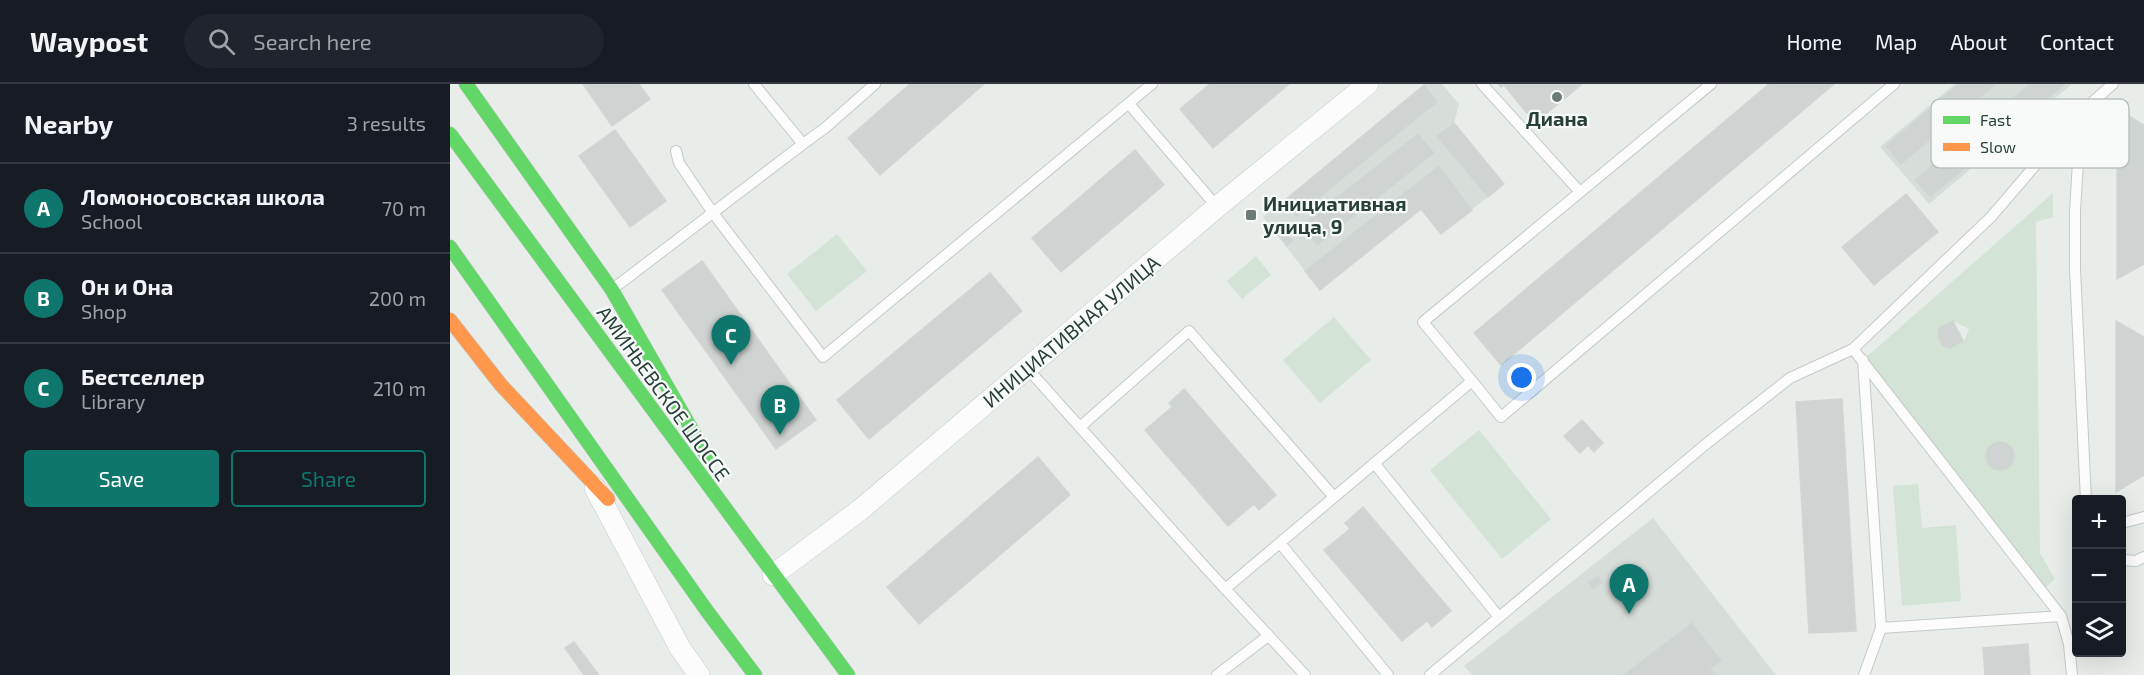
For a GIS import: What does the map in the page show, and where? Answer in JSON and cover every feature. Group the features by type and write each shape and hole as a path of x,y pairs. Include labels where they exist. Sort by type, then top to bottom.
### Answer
{"main road":[{"path":"466,84 612,290 705,453 758,554"},
{"name":"АМИНЬЕВСКОЕ ШОССЕ","path":"450,134 848,675"},
{"path":"450,248 707,611 755,675"},
{"path":"450,320 501,385 591,479 707,611"}],"street":[{"name":"ИНИЦИАТИВНАЯ УЛИЦА","path":"773,575 860,510 1217,207 1368,84"},
{"path":"591,479 680,648 699,675"}],"lane":[{"path":"754,84 803,144"},
{"path":"612,290 825,128 874,84"},
{"path":"676,151 679,163 713,213 823,357 1152,84"},
{"path":"1482,84 1580,192"},
{"path":"1711,84 1423,322 1501,417 1894,84"},
{"path":"2096,99 2113,84"},
{"path":"1129,104 1217,207"},
{"path":"1430,675 1706,444 1790,378 1853,349 1991,217 2033,168"},
{"path":"2078,168 2075,269 2086,495"},
{"path":"1080,427 1189,331 1334,497"},
{"path":"1853,349 2061,616 2069,644 2072,675"},
{"path":"1863,360 1881,628 1864,675"},
{"path":"1027,368 1305,675"},
{"path":"1225,589 1472,381"},
{"path":"1374,463 1499,617"},
{"path":"2126,522 2144,517"},
{"path":"1280,543 1388,675"},
{"path":"2126,560 2136,561 2144,557"},
{"path":"1881,628 2061,616"},
{"path":"1216,675 1268,636"}],"shaded area":[{"path":"1426,84 1442,84 1459,104 1454,123 1504,184 1441,234 1421,210 1320,290 1263,217"},
{"path":"1955,84 2072,84 2054,99 1937,99"},
{"path":"1931,104 1931,168 1972,168 1929,204 1880,147"},
{"path":"1653,518 1776,675 1472,675 1464,666"}],"green space":[{"path":"2053,193 2053,217 2036,222 2040,553 2055,579 2042,591 1863,360","holes":["1953,321 1969,329 1964,341 1950,348 1943,346 1938,336 1939,328","1995,443 2006,443 2013,451 2013,462 2005,470 1994,469 1987,462 1987,451"]},
{"path":"837,234 867,271 816,311 787,274"},
{"path":"1256,256 1271,275 1242,299 1227,281"},
{"path":"1334,317 1371,360 1320,403 1283,360"},
{"path":"1479,430 1551,519 1502,559 1430,470"},
{"path":"1918,484 1922,528 1956,525 1961,601 1902,606 1893,486"}],"building":[{"path":"583,84 639,84 650,99 612,126"},
{"path":"910,84 984,84 880,175 848,138"},
{"path":"1210,84 1289,84 1213,148 1180,109"},
{"path":"1498,84 1582,84 1535,123 1504,85 1501,87"},
{"path":"1769,84 1834,84 1501,365 1474,333"},
{"path":"1959,84 1996,84 1978,99 1941,99"},
{"path":"2030,84 2065,84 2047,99 2012,99"},
{"path":"1424,85 1437,102 1296,216 1284,201"},
{"path":"1931,108 1931,139 1901,164 1886,146"},
{"path":"2129,116 2144,125 2144,264 2117,279 2117,168 2129,168"},
{"path":"1454,123 1504,184 1488,197 1437,136"},
{"path":"615,130 666,201 630,227 579,156"},
{"path":"1418,134 1434,153 1317,245 1302,225"},
{"path":"1135,150 1164,185 1061,272 1032,238"},
{"path":"1439,166 1472,210 1441,234 1421,209 1320,290 1305,271"},
{"path":"1931,167 1965,168 1930,197 1915,180"},
{"path":"1906,194 1938,232 1874,285 1842,247"},
{"path":"1281,226 1293,241 1287,246 1275,230"},
{"path":"702,261 816,420 776,449 662,290"},
{"path":"990,273 1022,311 869,439 837,400"},
{"path":"1953,321 1963,341 1950,348 1943,346 1938,336 1939,328"},
{"path":"2116,321 2144,337 2144,475 2116,492"},
{"path":"1184,389 1276,495 1259,510 1254,504 1228,526 1145,430 1172,407 1169,403"},
{"path":"1842,399 1856,631 1809,633 1796,402"},
{"path":"1582,420 1603,443 1594,452 1588,445 1580,453 1564,436"},
{"path":"2000,442 2010,446 2014,456 2010,466 2000,470 1990,466 1986,456 1990,446"},
{"path":"1038,457 1070,495 919,624 887,587"},
{"path":"1363,507 1451,611 1432,627 1427,621 1402,641 1324,550 1350,529 1345,523"},
{"path":"1598,576 1602,582 1593,589 1588,582"},
{"path":"1692,623 1721,661 1710,669 1715,675 1624,675"},
{"path":"574,642 597,675 584,675 565,648"},
{"path":"2028,644 2030,675 1985,675 1983,648"}],"traffic: fast":[{"path":"466,84 612,290 708,458"},
{"path":"450,134 848,675"},
{"path":"450,247 707,611 755,675"}],"traffic: slow":[{"path":"450,320 501,385 608,499"}],"place":[{"name":"Диана","path":"1557,97"},
{"name":"Инициативная улица, 9","path":"1251,215"},
{"name":"Бестселлер","path":"731,365"},
{"name":"Он и Она","path":"780,435"},
{"name":"Ломоносовская школа","path":"1629,614"}]}
